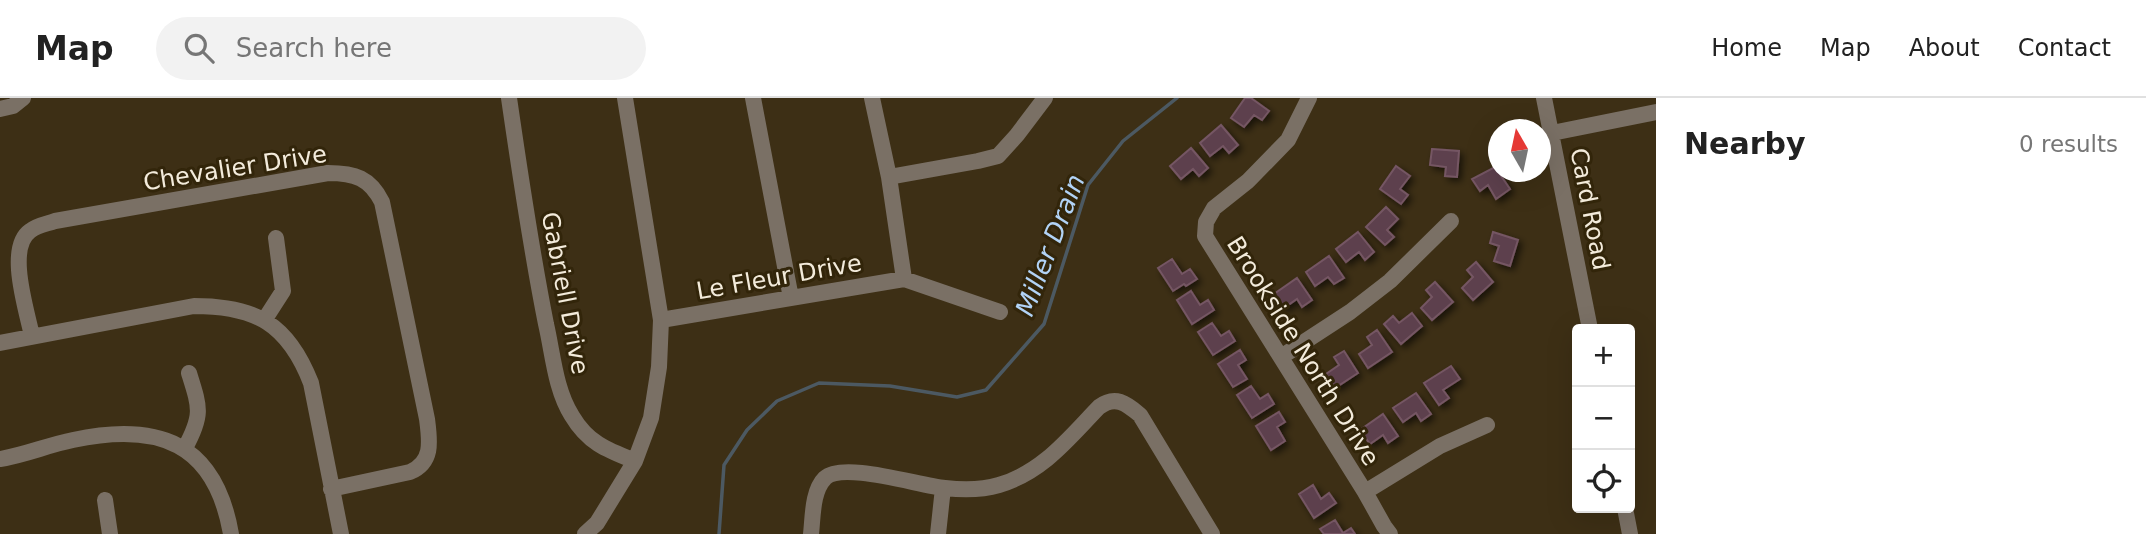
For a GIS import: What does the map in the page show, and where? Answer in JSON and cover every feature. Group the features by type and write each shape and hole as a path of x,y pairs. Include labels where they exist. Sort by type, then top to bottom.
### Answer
{"street":[{"path":"0,109 13,106 23,98"},
{"name":"Gabriell Drive","path":"509,98 530,245 559,387 571,415 584,432 603,449 635,461"},
{"path":"585,534 597,523 635,461 651,418 659,367 661,320 625,98"},
{"path":"753,98 791,298"},
{"path":"872,98 889,177 904,279 1000,313"},
{"path":"889,177 978,162 998,156 1045,98"},
{"name":"Brookside North Drive","path":"1309,98 1288,140 1248,181 1214,208 1206,222 1205,236 1390,534"},
{"name":"Card Road","path":"1544,98 1589,324"},
{"path":"1552,133 1656,112"},
{"name":"Chevalier Drive","path":"32,336 18,261 21,243 31,230 55,221 328,173 354,176 369,183 382,202 427,419 428,449 426,461 410,472 331,489"},
{"path":"1281,357 1350,312 1390,281 1451,221"},
{"path":"265,319 283,291 276,238"},
{"name":"Le Fleur Drive","path":"661,320 904,279"},
{"path":"0,343 194,306 238,309 265,319 293,347 311,383 341,534"},
{"path":"185,448 199,419 199,405 189,373"},
{"path":"811,534 818,488 832,473 858,472 943,488 973,489 999,485 1049,459 1106,401 1116,400 1125,403 1140,415 1212,534"},
{"path":"1365,492 1440,446 1487,425"},
{"path":"0,459 71,440 125,433 164,439 185,448 206,469 218,489 231,534"},
{"path":"938,534 943,488"},
{"path":"105,500 110,534"},
{"path":"1626,513 1630,534"}],"building":[{"path":"1245,98 1251,98 1269,111 1262,120 1254,115 1244,127 1231,118"},
{"path":"1221,125 1238,145 1229,153 1223,146 1210,156 1200,143"},
{"path":"1191,148 1208,168 1199,176 1193,169 1181,179 1170,166"},
{"path":"1432,149 1459,151 1457,177 1445,176 1446,167 1430,165"},
{"path":"1396,166 1410,176 1400,189 1408,195 1401,204 1380,189"},
{"path":"1488,171 1488,182 1505,182 1510,189 1496,199 1488,185 1480,191 1472,179"},
{"path":"1386,207 1398,219 1387,230 1394,237 1385,245 1366,227"},
{"path":"1358,232 1374,252 1365,260 1359,252 1346,262 1336,249"},
{"path":"1493,232 1518,240 1510,266 1494,261 1499,246 1490,243"},
{"path":"1329,256 1344,278 1334,284 1328,277 1315,286 1306,272"},
{"path":"1172,259 1182,274 1190,269 1197,279 1173,291 1158,268"},
{"path":"1476,262 1493,282 1473,300 1462,288 1473,277 1467,270"},
{"path":"1297,278 1312,300 1302,307 1297,299 1284,308 1274,294"},
{"path":"1435,282 1453,302 1432,320 1421,308 1432,297 1426,290"},
{"path":"1191,291 1200,305 1208,300 1214,310 1192,324 1177,300"},
{"path":"1412,313 1422,326 1401,344 1384,324 1393,316 1399,323"},
{"path":"1212,323 1221,336 1229,331 1235,341 1213,355 1198,332"},
{"path":"1377,330 1392,352 1368,368 1359,354 1372,345 1367,337"},
{"path":"1240,350 1246,360 1238,365 1247,379 1233,387 1218,364"},
{"path":"1344,351 1358,373 1335,388 1326,374 1339,365 1334,357"},
{"path":"1451,366 1460,379 1443,390 1449,398 1439,405 1424,383"},
{"path":"1251,386 1260,399 1268,394 1274,404 1252,418 1237,395"},
{"path":"1416,393 1431,414 1421,421 1416,413 1403,422 1393,408"},
{"path":"1279,412 1285,422 1277,427 1285,441 1271,450 1256,426"},
{"path":"1383,414 1398,436 1388,443 1383,435 1370,444 1360,430"},
{"path":"1313,485 1321,499 1329,493 1336,503 1314,518 1299,494"},
{"path":"1335,520 1343,533 1351,528 1355,534 1324,534 1320,529"}],"waterway":[{"name":"Miller Drain","path":"719,534 724,465 747,430 777,401 819,383 890,386 957,397 986,390 1044,324 1088,185 1123,141 1177,98"}]}
